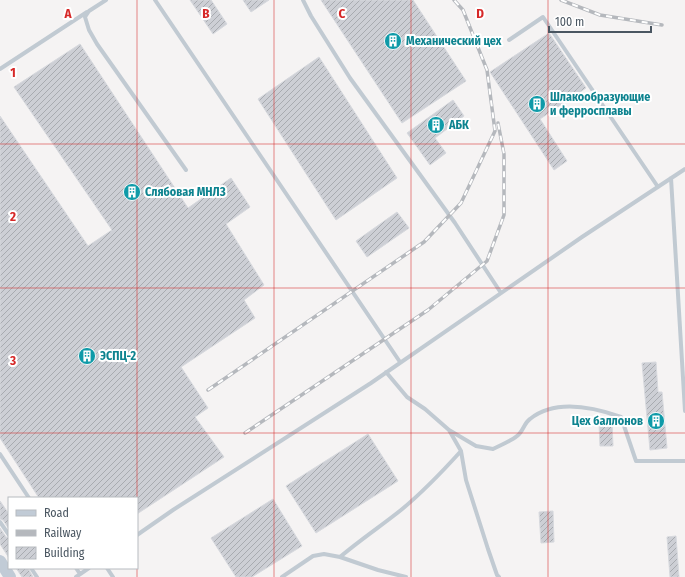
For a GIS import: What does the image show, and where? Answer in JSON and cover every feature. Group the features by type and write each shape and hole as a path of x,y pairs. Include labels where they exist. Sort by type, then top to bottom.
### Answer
{"street":[{"path":"0,562 10,577"}],"lane":[{"path":"0,69 106,0"},
{"path":"155,0 400,362"},
{"path":"303,0 311,16 350,78 455,223 501,293"},
{"path":"89,11 85,18 89,30 97,44 186,170"},
{"path":"509,40 543,18 658,187"},
{"path":"138,534 386,372 582,237 685,169"},
{"path":"671,178 685,411"},
{"path":"386,372 407,397 425,409 449,430 476,446 493,449 518,436 528,419 543,411 567,406 603,410 621,416 636,461 685,461"},
{"path":"449,430 461,452 469,487 488,549 497,575 500,577"},
{"path":"340,557 426,489 461,452"},
{"path":"0,454 28,497"},
{"path":"0,522 8,534"},
{"path":"282,577 313,556 324,554 340,557 378,570 406,577"},
{"path":"77,569 80,574"},
{"path":"76,577 88,569"}],"building":[{"path":"190,0 211,0 227,24 213,34"},
{"path":"243,0 269,0 251,12"},
{"name":"Механический цех","path":"321,0 413,0 466,81 402,123"},
{"name":"Шлакообразующие и ферросплавы","path":"549,33 586,88 540,119 567,161 554,170 490,72"},
{"path":"80,44 188,208 231,178 250,207 226,224 264,285 244,300 255,318 181,367 208,408 195,417 224,457 138,513 138,497 38,497 0,438 0,116 88,246 112,230 14,87"},
{"path":"319,57 397,178 336,220 258,99"},
{"name":"АБК","path":"453,100 464,116 435,138 446,153 430,165 407,133"},
{"path":"397,212 409,228 367,257 356,241"},
{"name":"Цех баллонов","path":"656,362 658,392 662,392 667,448 650,450 642,363"},
{"path":"612,422 613,446 600,446 599,423"},
{"path":"368,434 398,481 316,533 286,486"},
{"path":"273,499 302,546 252,577 236,577 211,538"},
{"path":"0,501 8,513 8,528 3,520 0,519"},
{"path":"553,511 554,542 541,543 539,512"},
{"path":"0,528 8,538 8,556 0,544"},
{"path":"676,536 679,577 670,577 667,537"},
{"path":"17,569 29,569 33,577 22,577"}],"railway":[{"path":"208,390 424,242 461,203 495,131 487,70 463,10 454,0"},
{"path":"561,0 600,15 662,25"},
{"path":"245,433 428,310 487,261 504,215 504,154 498,123"}],"place":[{"name":"Механический цех","path":"393,41"},
{"name":"Шлакообразующие и ферросплавы","path":"537,104"},
{"name":"АБК","path":"436,125"},
{"name":"Слябовая МНЛЗ","path":"132,192"},
{"name":"ЭСПЦ-2","path":"87,356"},
{"name":"Цех баллонов","path":"656,421"}]}
